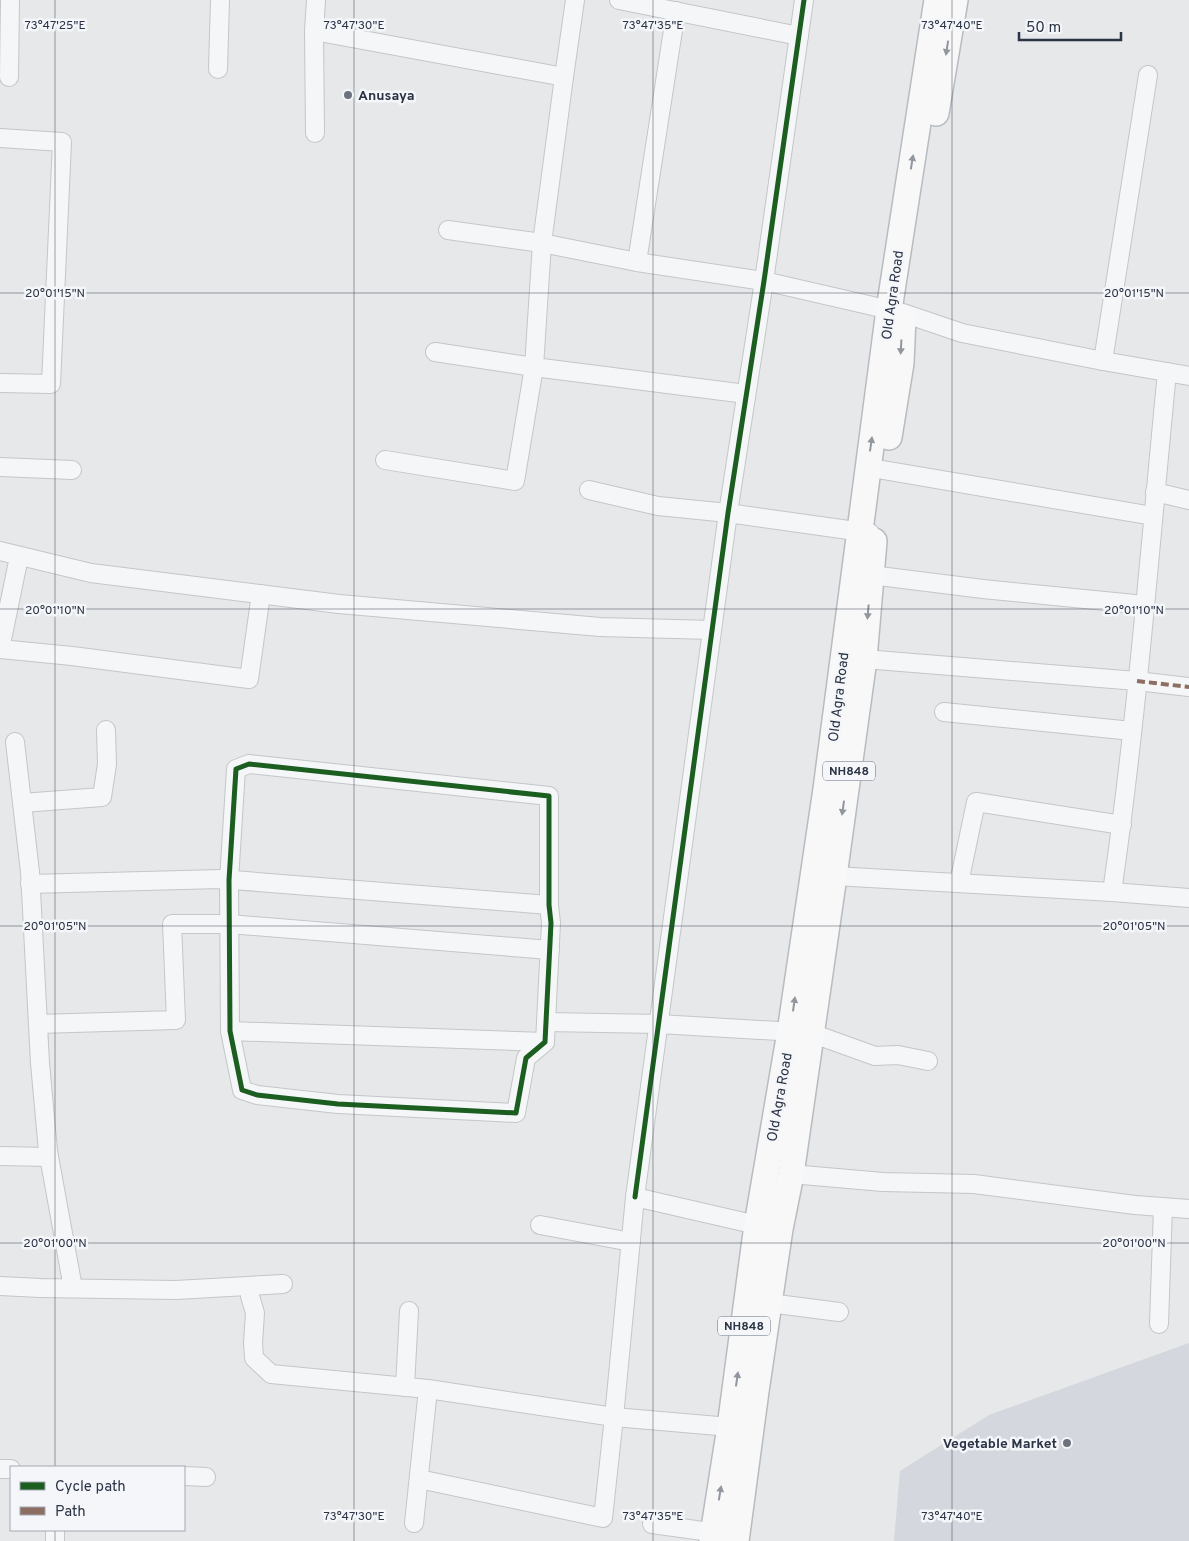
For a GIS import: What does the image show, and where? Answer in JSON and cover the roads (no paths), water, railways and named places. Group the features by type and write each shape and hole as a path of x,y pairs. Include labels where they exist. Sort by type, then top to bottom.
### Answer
{"highway":[{"name":"Old Agra Road","path":"725,1537 730,1427 757,1225 767,1170 801,1033 826,789 867,532 937,0"},
{"name":"NH848","path":"725,1537 791,1174 801,1033 834,876 864,659 871,575 867,532 883,470 901,363 896,312 956,0"},
{"path":"767,1170 791,1174"}],"street":[{"path":"9,78 10,0"},
{"path":"218,69 220,0"},
{"path":"315,133 314,31 316,0"},
{"path":"386,460 515,481 534,367 542,243 575,0"},
{"path":"619,0 799,36"},
{"path":"419,1479 603,1518 635,1197 728,513 764,281 804,0"},
{"path":"637,262 676,11"},
{"path":"314,31 564,77"},
{"path":"1103,361 1148,75"},
{"path":"0,138 62,142 51,384 0,383"},
{"path":"448,230 542,243 637,262 764,281 896,312 962,333 1189,376"},
{"path":"435,352 534,367 746,394"},
{"path":"1112,892 1122,825 1132,731 1167,372"},
{"path":"0,467 72,470"},
{"path":"883,470 1153,516"},
{"path":"589,490 658,506 728,513 867,532"},
{"path":"1156,492 1189,500"},
{"path":"0,551 91,573 339,604 591,626 712,630"},
{"path":"19,557 0,649 249,678 261,594"},
{"path":"871,575 983,589 1145,605"},
{"path":"864,659 1137,681 1189,688"},
{"path":"944,712 1132,731"},
{"path":"22,802 102,797 107,764 106,730"},
{"path":"15,742 30,884 38,1024 49,1157 73,1288"},
{"path":"249,764 549,796 549,905 551,923 545,1042 526,1058 516,1113 338,1104 257,1096 242,1090 230,1031 229,880 236,769 249,764"},
{"path":"959,883 976,802 1122,825"},
{"path":"834,876 1189,898"},
{"path":"30,884 229,880 549,905"},
{"path":"38,1024 176,1020 172,924 229,924 550,950"},
{"path":"546,1022 659,1024 801,1033 874,1056 898,1055 928,1061"},
{"path":"230,1031 545,1042"},
{"path":"0,1156 49,1157"},
{"path":"791,1174 883,1182 974,1184 1189,1209"},
{"path":"635,1197 757,1225"},
{"path":"1159,1324 1163,1207"},
{"path":"540,1225 631,1242"},
{"path":"0,1286 176,1290 282,1284"},
{"path":"250,1296 255,1313 252,1342 254,1358 271,1374 405,1387 614,1417 730,1427"},
{"path":"769,1303 839,1312"},
{"path":"405,1387 409,1311"},
{"path":"414,1524 428,1390"},
{"path":"185,1476 206,1476"},
{"path":"652,1524 725,1537"}],"place":[{"name":"Anusaya","path":"348,95"},
{"name":"Vegetable Market","path":"1067,1443"}]}
